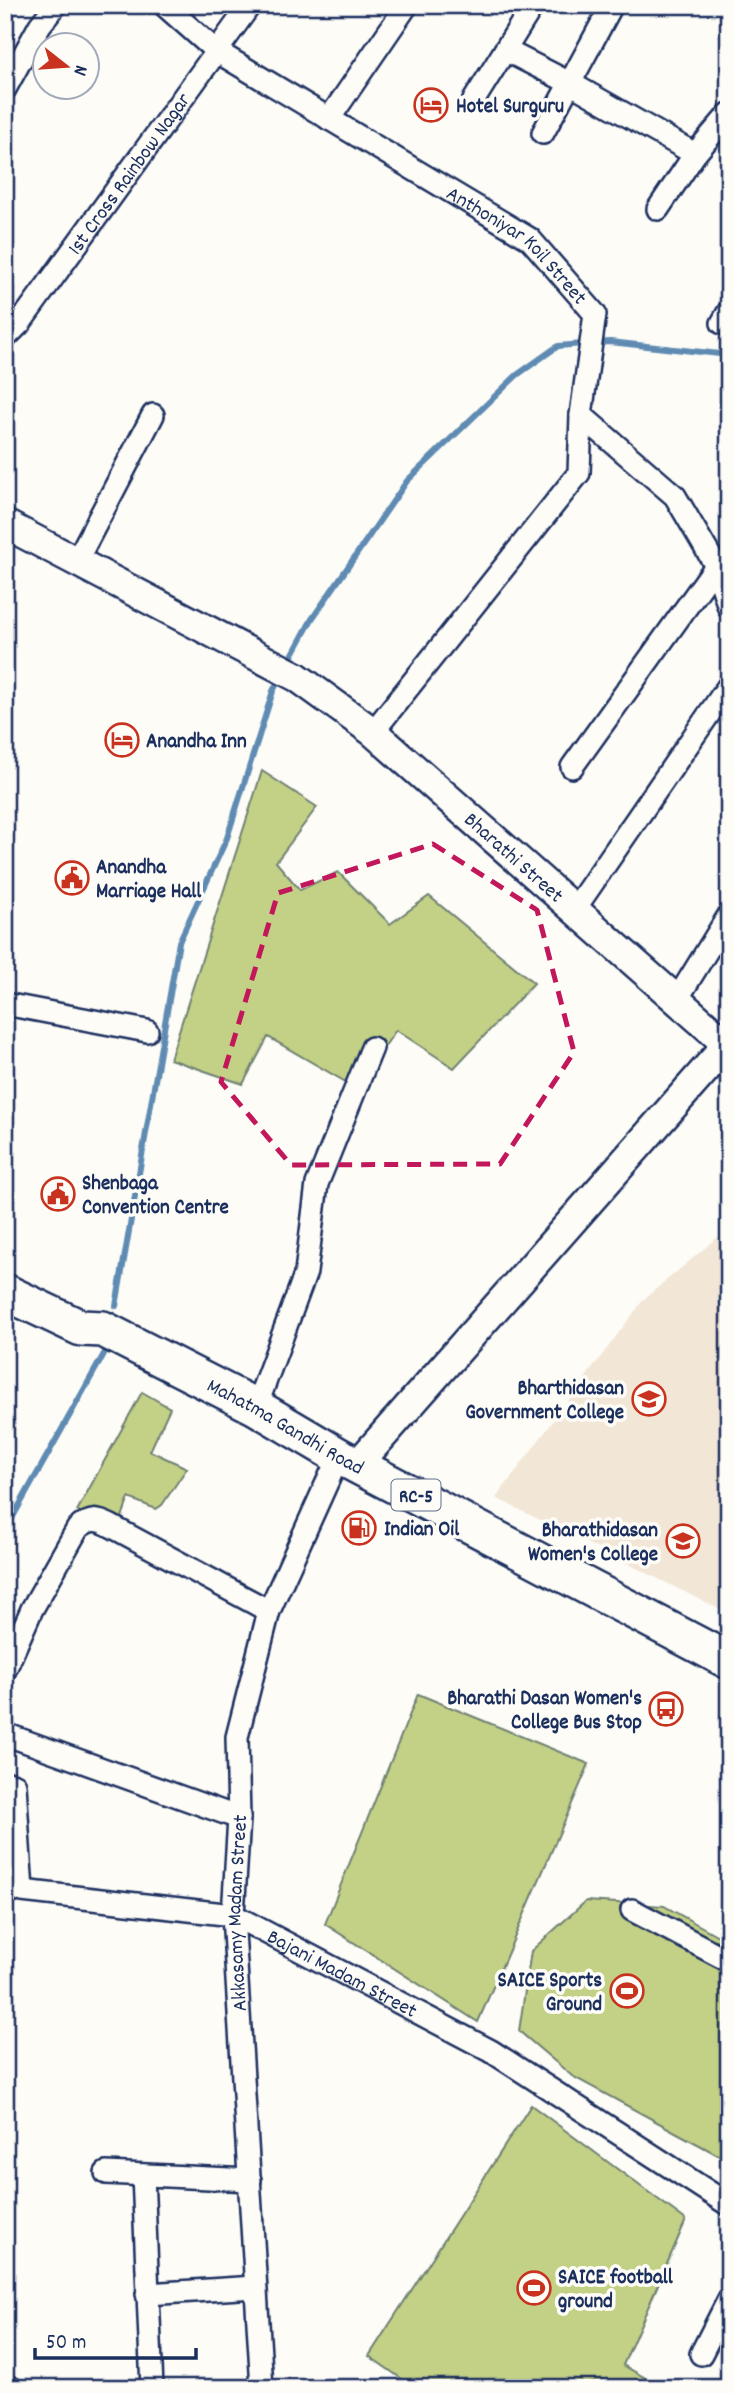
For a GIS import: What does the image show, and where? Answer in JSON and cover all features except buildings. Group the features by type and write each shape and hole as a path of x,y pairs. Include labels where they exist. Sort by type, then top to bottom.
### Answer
{"main road":[{"name":"Mahatma Gandhi Road","path":"5,1267 91,1310 103,1329"},
{"name":"Mahatma Gandhi Road","path":"5,1292 80,1328 103,1329 256,1407 348,1460 729,1661"}],"street":[{"path":"5,89 40,25 56,5"},
{"name":"Anthoniyar Koil Street","path":"164,5 216,51 530,239 594,314 581,415 579,473 373,732"},
{"name":"1st Cross Rainbow Nagar","path":"5,338 20,323 250,5"},
{"path":"329,119 407,5"},
{"path":"474,100 533,5"},
{"path":"543,133 611,5"},
{"path":"505,50 570,83 695,154"},
{"path":"658,209 695,154 729,114"},
{"path":"5,524 77,560 153,415"},
{"path":"581,415 675,496 716,566 729,608"},
{"name":"Bharathi Street","path":"77,560 298,677 373,732 728,1046"},
{"path":"572,767 716,566"},
{"path":"574,910 729,685"},
{"path":"676,1001 729,915"},
{"path":"5,1004 147,1031"},
{"path":"348,1460 728,1046"},
{"path":"256,1407 306,1272 317,1184 372,1048"},
{"name":"Akkasamy Madam Street","path":"262,2388 233,1915 239,1818 237,1737 269,1611 348,1460"},
{"path":"5,1670 32,1609 78,1528 88,1520 98,1520 111,1526 269,1611"},
{"path":"5,1734 239,1818"},
{"name":"Bajani Madam Street","path":"5,1782 15,1785 22,1891 233,1915 491,2051 729,2206"},
{"path":"632,1910 729,1961"},
{"path":"106,2173 250,2180"},
{"path":"143,2175 152,2388"},
{"path":"147,2294 255,2287"},
{"path":"701,2354 729,2299"},
{"path":"5,2385 11,2388"}],"highlighted area":[{"path":"433,844 537,910 574,1052 500,1164 291,1165 221,1082 278,893"}],"shaded area":[{"name":"Bharthidasan Government College","path":"729,1228 729,1614 496,1498 644,1299"}],"green space":[{"path":"262,771 317,807 276,862 300,890 338,872 390,924 429,896 534,983 454,1068 396,1030 356,1088 268,1037 243,1084 170,1059"},
{"path":"142,1392 170,1408 150,1451 187,1468 162,1505 156,1509 129,1498 119,1525 77,1511"},
{"path":"418,1694 589,1764 478,2022 325,1924"},
{"name":"SAICE Sports Ground","path":"586,1901 664,1906 729,1942 729,2161 572,2076 519,2031 531,1951"},
{"name":"SAICE football ground","path":"531,2105 686,2220 623,2365 663,2388 415,2388 369,2356"}],"waterway":[{"path":"288,663 312,619 407,481 517,375 558,346 610,342 729,355"},
{"path":"116,1306 179,942 227,838 273,691 281,676"},
{"path":"5,1531 109,1345"}],"place":[{"name":"Hotel Surguru","path":"431,105"},
{"name":"Anandha Inn","path":"122,740"},
{"name":"Anandha Marriage Hall","path":"72,878"},
{"name":"Shenbaga Convention Centre","path":"58,1194"},
{"name":"Bharthidasan Government College","path":"649,1399"},
{"name":"Indian Oil","path":"359,1528"},
{"name":"Bharathidasan Women's College","path":"683,1541"},
{"name":"Bharathi Dasan Women's College Bus Stop","path":"666,1709"},
{"name":"SAICE Sports Ground","path":"627,1991"},
{"name":"SAICE football ground","path":"534,2288"}]}
